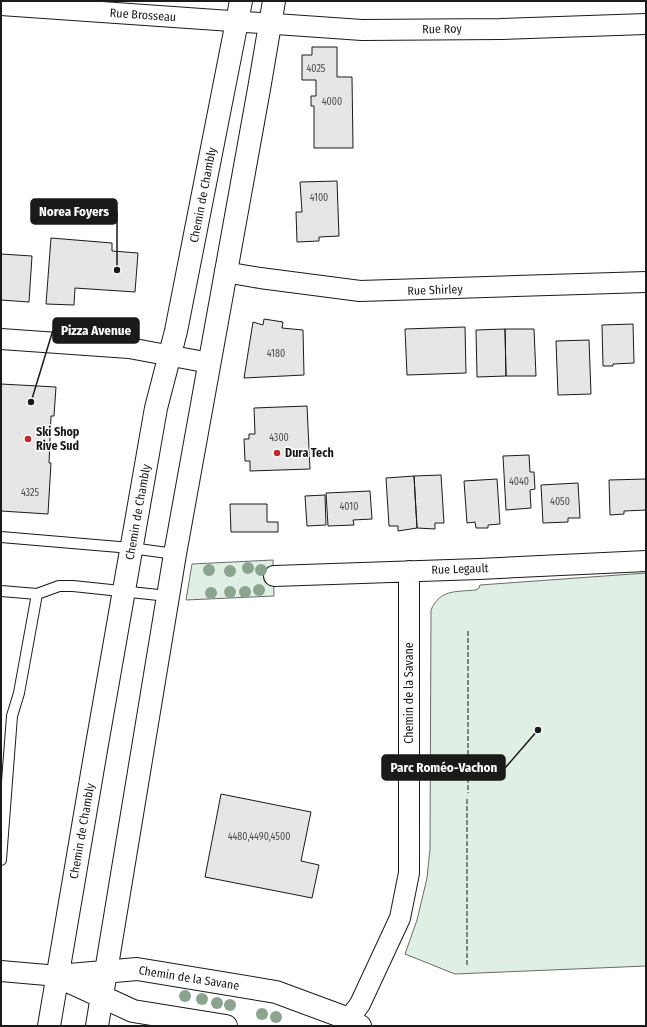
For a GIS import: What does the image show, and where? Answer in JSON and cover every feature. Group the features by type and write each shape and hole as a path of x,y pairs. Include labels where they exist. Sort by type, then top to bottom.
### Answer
{"main road":[{"name":"Chemin de Chambly","path":"50,1026 156,408 176,331 241,1"},
{"path":"97,1026 175,554 274,1"},
{"name":"Chemin de la Savane","path":"58,976 137,969 276,992 354,1022"},
{"path":"58,976 133,1010 226,1026"}],"street":[{"name":"Rue Brosseau","path":"1,5 238,22"},
{"name":"Rue Roy","path":"238,22 362,30 500,29 646,24"},
{"name":"Rue Shirley","path":"225,272 360,292 646,282"},
{"path":"1,339 129,348 210,362"},
{"name":"Rue Legault","path":"274,576 410,570 479,569 646,561"},
{"name":"Chemin de la Savane","path":"354,1022 360,1004 400,918 409,873 410,570"},
{"path":"1,971 58,976"}],"lane":[{"path":"1,537 132,548 175,554"},
{"path":"1,591 37,594 59,586 66,586 89,587 168,596"},
{"path":"1,860 12,716 19,693 37,594"}],"green space":[{"path":"273,560 274,596 186,600 192,564"},
{"path":"646,573 646,966 455,974 405,954 417,920 427,878 430,849 431,610 435,603 439,598 449,593 476,590 480,585"}],"building":[{"path":"312,47 337,47 337,77 352,77 353,148 314,148 314,106 311,106 311,96 316,96 316,80 302,80 302,55 312,55"},
{"path":"337,181 339,236 319,237 319,241 297,242 296,212 302,212 300,182"},
{"path":"51,238 112,243 112,251 138,253 135,292 75,288 74,305 46,304"},
{"path":"1,254 32,256 29,302 1,300"},
{"path":"264,319 283,322 282,328 303,330 304,375 244,378 253,322 263,325"},
{"path":"633,324 634,363 603,366 602,325"},
{"path":"465,327 466,373 407,375 405,329"},
{"path":"505,329 506,376 477,377 476,330"},
{"path":"505,329 534,329 536,376 506,376"},
{"path":"589,340 591,394 558,395 556,341"},
{"path":"1,384 56,387 54,416 51,416 49,463 51,463 48,514 1,511"},
{"path":"307,406 310,469 250,471 250,461 245,461 244,439 249,439 249,434 255,434 254,408"},
{"path":"529,455 530,472 534,472 535,489 530,490 531,508 506,510 503,456"},
{"path":"441,475 444,523 435,523 435,529 417,528 414,476"},
{"path":"414,476 417,528 398,531 398,526 389,526 386,478"},
{"path":"497,479 500,524 488,525 488,528 476,528 475,522 467,523 464,481"},
{"path":"646,479 646,510 624,511 624,514 610,515 609,480"},
{"path":"578,483 580,518 568,518 568,522 543,523 541,485"},
{"path":"370,491 372,519 353,520 354,525 328,526 326,493"},
{"path":"325,495 326,525 307,526 305,496"},
{"path":"230,504 267,504 267,522 278,522 278,532 231,532"},
{"path":"221,794 311,812 301,861 319,865 312,898 205,877"}],"fence":[{"path":"468,631 468,758"},
{"path":"468,764 468,793"},
{"path":"467,798 467,965"}],"place":[{"name":"Norea Foyers","path":"117,270"},
{"name":"Pizza Avenue","path":"31,402"},
{"name":"Ski Shop Rive Sud","path":"28,439"},
{"name":"Dura Tech","path":"277,453"},
{"name":"Parc Roméo-Vachon","path":"538,730"}]}
